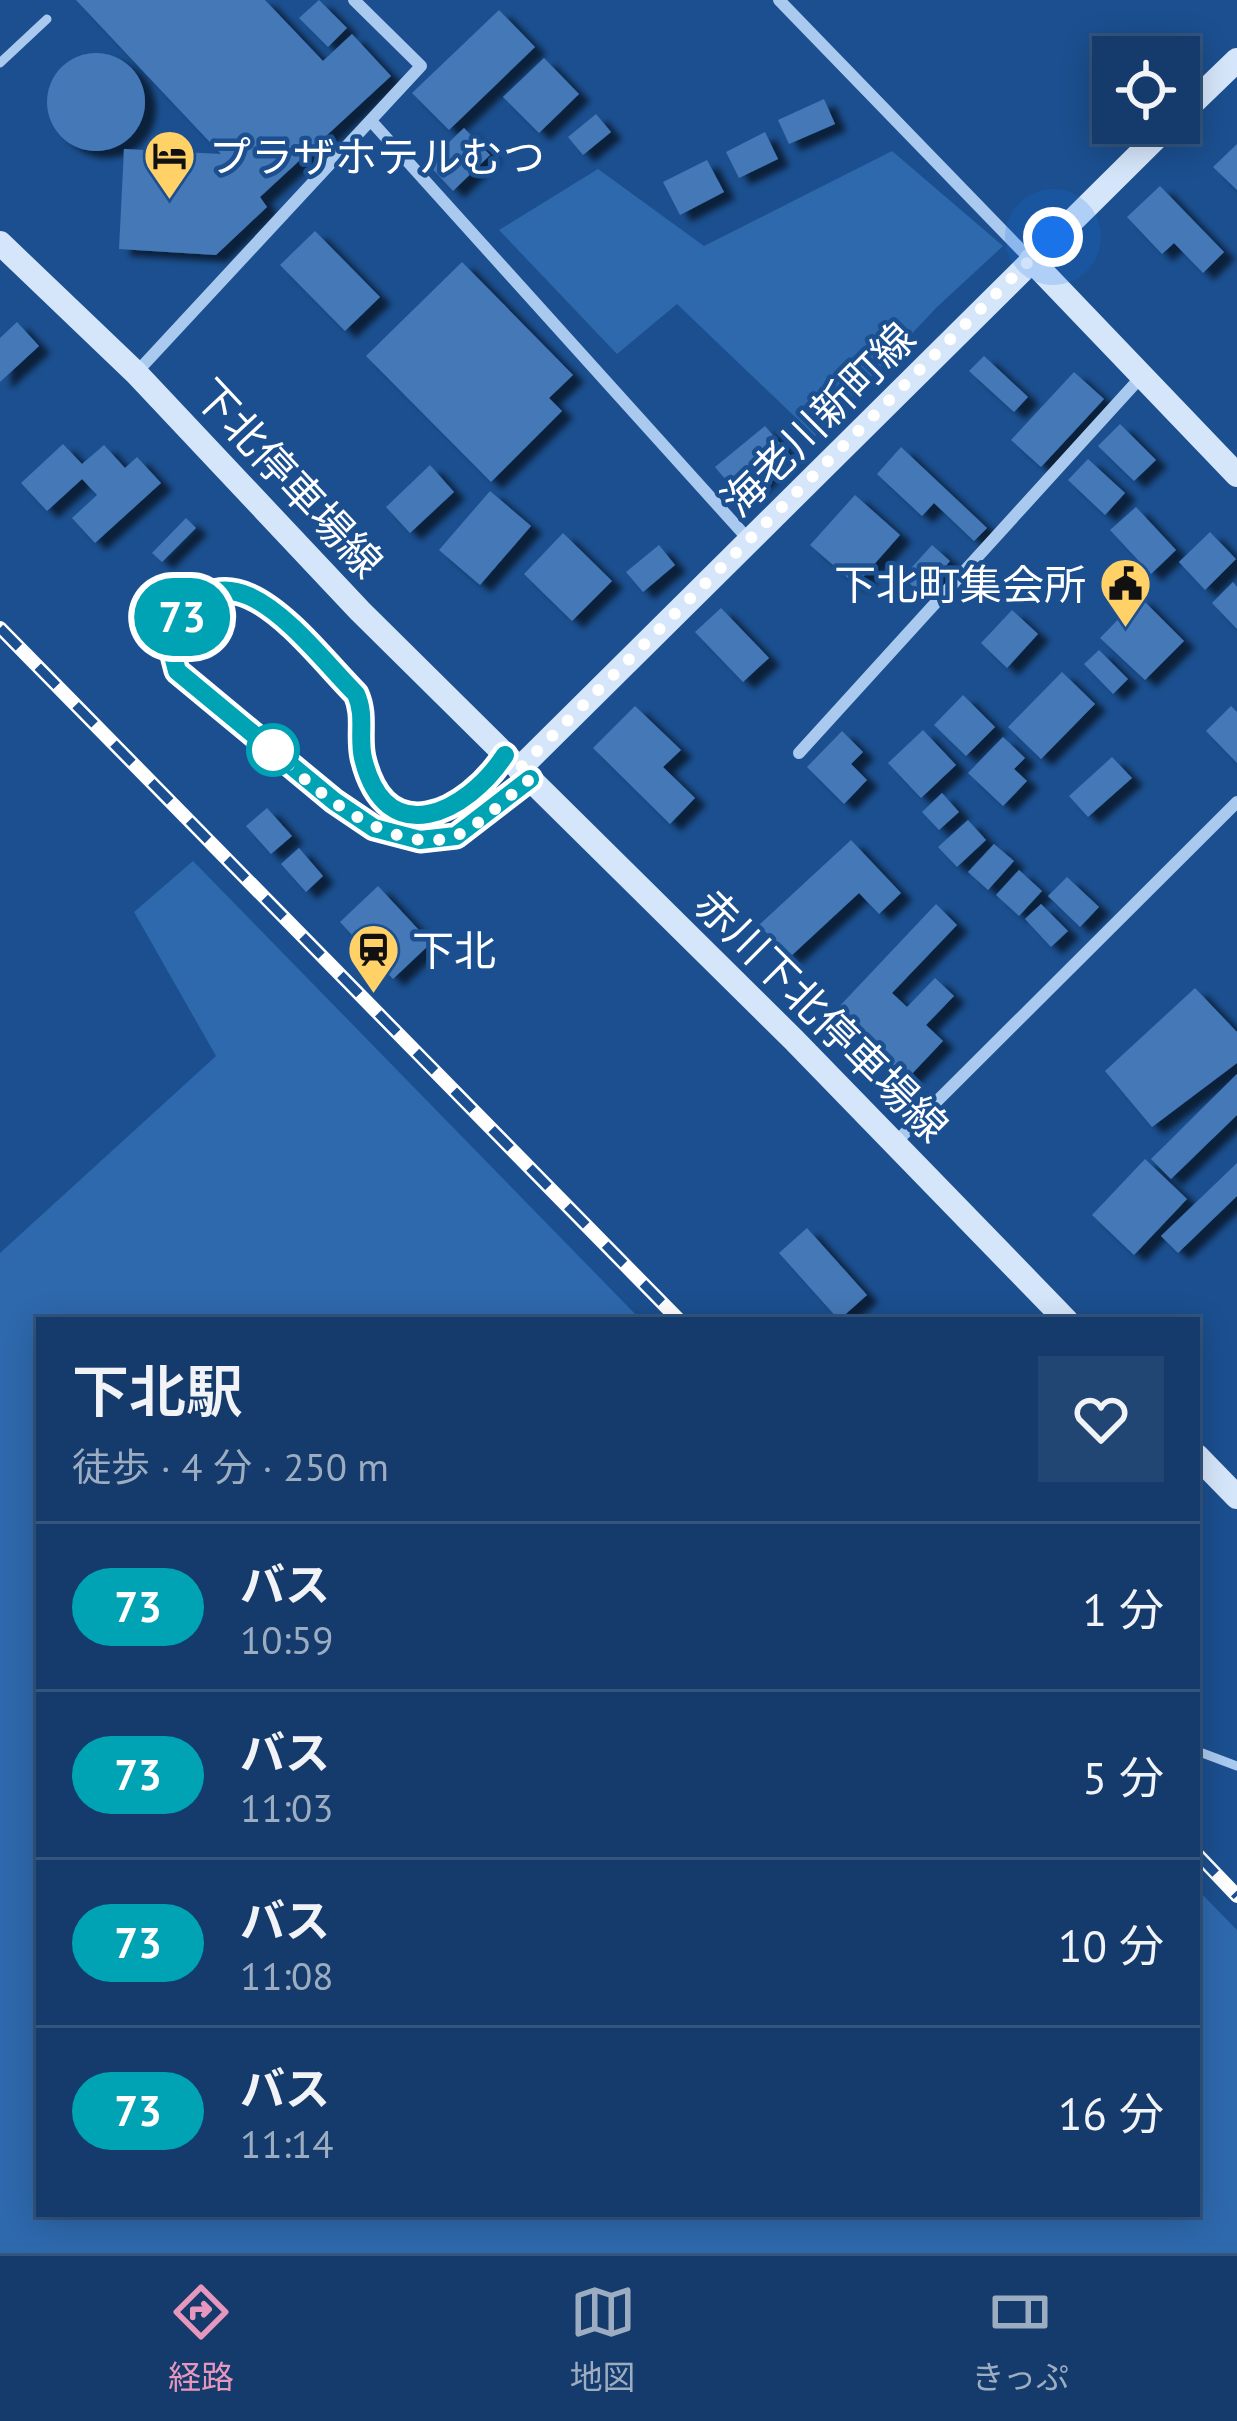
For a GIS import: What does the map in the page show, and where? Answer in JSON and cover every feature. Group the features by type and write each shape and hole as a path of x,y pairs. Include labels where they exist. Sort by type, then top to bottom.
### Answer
{"main road":[{"path":"1200,96 1237,60"},
{"name":"海老川新町線","path":"518,768 1150,144"},
{"name":"下北停車場線","path":"0,243 136,373 360,610 518,768"},
{"path":"1031,260 1237,475"},
{"name":"赤川下北停車場線","path":"518,768 1063,1317"},
{"path":"1200,1459 1237,1497"}],"street":[{"path":"136,373 422,66 354,0"},
{"path":"786,2 1031,260"},
{"path":"372,122 750,542"},
{"path":"799,753 1141,376"},
{"path":"230,589 260,598 356,694 363,709 363,757 376,792 410,815 428,816 454,807 488,780 518,768 456,836 420,840 374,828 334,801 177,671 169,640 190,607 206,595 230,589"},
{"path":"895,1143 1237,802"}],"lane":[{"path":"0,62 47,19"},
{"path":"1200,1752 1237,1766"}],"shaded area":[{"path":"892,151 1003,246 937,307 815,436 677,304 617,354 499,230 598,169 704,246"},
{"path":"193,861 638,1317 36,1317 36,2217 1200,2217 1200,1892 1237,1930 1237,2253 0,2253 0,1253 216,1056 134,912"}],"building":[{"path":"76,0 265,0 323,61 352,34 391,76 260,197 267,207 216,255 119,249 124,149 221,154"},
{"path":"319,0 347,28 328,47 299,18"},
{"path":"499,10 535,47 449,130 412,93"},
{"path":"96,53 131,67 145,102 131,137 96,151 61,137 47,102 61,67"},
{"path":"544,58 579,94 539,133 503,97"},
{"path":"824,99 835,124 789,144 778,120"},
{"path":"596,114 611,132 583,155 568,137"},
{"path":"464,128 490,155 453,191 427,163"},
{"path":"765,132 778,159 739,178 726,152"},
{"path":"1237,144 1237,190 1213,167"},
{"path":"707,160 724,192 680,215 663,182"},
{"path":"1160,186 1224,252 1203,273 1174,243 1162,254 1127,217"},
{"path":"315,231 380,297 345,331 280,265"},
{"path":"462,262 573,375 549,398 562,411 491,482 366,356"},
{"path":"17,322 39,346 0,382 0,338"},
{"path":"984,356 1028,397 1014,412 969,371"},
{"path":"1074,372 1104,399 1041,467 1011,440"},
{"path":"1120,424 1156,460 1134,481 1098,446"},
{"path":"765,426 791,456 741,498 715,467"},
{"path":"63,444 82,464 104,445 125,468 137,457 161,483 95,543 72,518 97,495 82,479 47,511 21,483"},
{"path":"901,447 987,528 974,541 934,503 922,516 877,474"},
{"path":"1088,459 1125,493 1105,515 1068,480"},
{"path":"430,465 454,492 410,533 386,507"},
{"path":"490,491 531,526 480,585 439,550"},
{"path":"855,495 900,535 856,585 810,545"},
{"path":"1136,507 1176,550 1151,574 1110,530"},
{"path":"186,518 196,528 162,562 152,553"},
{"path":"1210,532 1236,559 1205,590 1179,562"},
{"path":"563,533 612,581 572,621 524,574"},
{"path":"659,545 675,565 643,592 626,572"},
{"path":"932,545 950,561 921,594 903,577"},
{"path":"1233,582 1237,587 1237,629 1212,603"},
{"path":"1140,597 1184,641 1145,680 1100,638"},
{"path":"721,608 769,658 743,682 695,632"},
{"path":"1012,610 1038,634 1007,668 981,643"},
{"path":"1099,650 1128,679 1113,694 1084,664"},
{"path":"1062,672 1095,704 1041,759 1008,727"},
{"path":"963,695 995,727 966,756 934,725"},
{"path":"635,706 681,750 663,767 695,798 670,824 593,748"},
{"path":"1231,706 1237,712 1237,763 1206,731"},
{"path":"923,730 956,765 921,798 888,763"},
{"path":"842,731 863,752 851,764 867,780 844,804 807,767"},
{"path":"1003,737 1025,758 1014,769 1027,781 1003,806 968,773"},
{"path":"1112,757 1132,778 1088,817 1069,796"},
{"path":"942,793 959,812 939,830 922,812"},
{"path":"267,808 292,836 271,854 246,826"},
{"path":"968,820 986,840 957,867 938,847"},
{"path":"851,840 901,893 879,914 859,893 790,957 759,925"},
{"path":"994,844 1014,861 988,890 968,872"},
{"path":"299,848 323,876 306,892 281,864"},
{"path":"1019,870 1042,891 1019,916 996,895"},
{"path":"1067,877 1099,907 1080,927 1048,896"},
{"path":"378,886 431,943 393,979 340,922"},
{"path":"936,904 957,925 892,993 907,1007 935,978 954,996 926,1025 943,1041 907,1079 835,1011"},
{"path":"1041,904 1068,931 1051,947 1025,919"},
{"path":"1195,988 1237,1032 1237,1063 1152,1127 1105,1071"},
{"path":"1237,1074 1237,1115 1171,1179 1151,1159"},
{"path":"1145,1159 1187,1199 1134,1255 1092,1215"},
{"path":"1237,1163 1237,1196 1178,1253 1161,1236"},
{"path":"807,1228 867,1295 836,1317 779,1253"}],"railway":[{"path":"0,628 676,1317"},
{"path":"1200,1857 1237,1896"}],"bus line":[{"name":"73","path":"505,755 488,780 454,807 428,816 410,815 376,792 363,757 363,709 356,694 260,598 230,589 206,595 190,607 169,640 177,671 334,801 374,828 420,840 456,836 530,779"}],"place":[{"name":"プラザホテルむつ","path":"170,202"},
{"name":"下北町集会所","path":"1125,630"},
{"name":"下北","path":"373,996"}],"route":[{"path":"273,750 374,828 420,840 456,836 530,779 519,769 1053,237"}]}
